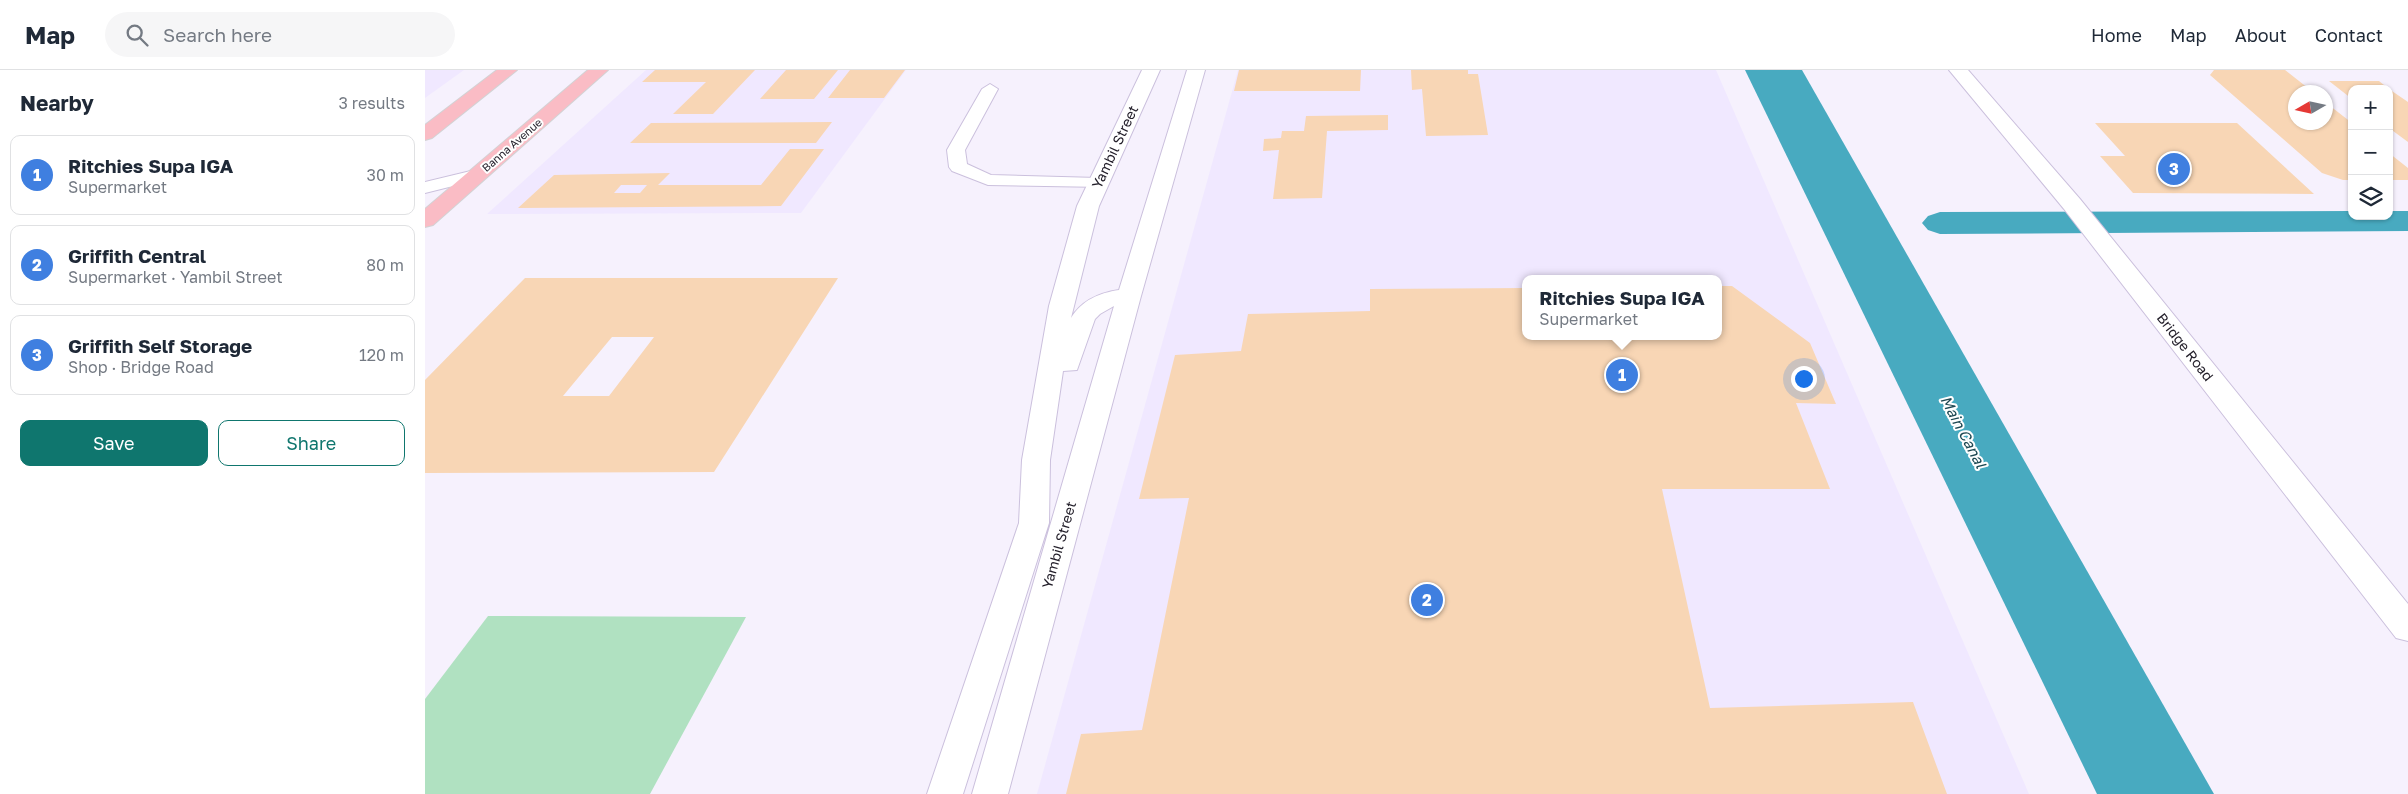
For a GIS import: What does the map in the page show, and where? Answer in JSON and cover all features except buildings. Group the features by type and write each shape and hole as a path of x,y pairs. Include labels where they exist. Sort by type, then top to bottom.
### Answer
{"main road":[{"path":"425,134 508,70"},
{"name":"Banna Avenue","path":"425,220 599,70"}],"street":[{"name":"Yambil Street","path":"945,794 1034,523 1036,460 1061,306 1088,206 1151,70"},
{"name":"Yambil Street","path":"990,794 1129,296 1196,70"},
{"name":"Bridge Road","path":"1958,70 2071,204 2408,628"},
{"name":"Yambil Street","path":"1036,460 1067,371 1077,327 1086,312 1095,305 1112,297 1129,296"}],"lane":[{"path":"989,89 956,150 958,167 988,180 1098,183"},
{"path":"425,188 479,174"}],"shaded area":[{"path":"425,70 464,70 425,98"},
{"path":"646,70 906,70 801,213 487,214"},
{"path":"1238,70 1716,70 2029,794 1037,794"}],"green space":[{"path":"488,616 746,617 650,794 425,794 425,699"}],"water":[{"name":"Main Canal","path":"1745,70 1802,70 2214,794 2097,794"}],"waterway":[{"path":"1940,223 2408,221"}],"place":[{"name":"Griffith Self Storage","path":"2174,169"},
{"name":"Ritchies Supa IGA","path":"1622,375"},
{"name":"Griffith Central","path":"1427,600"}]}
